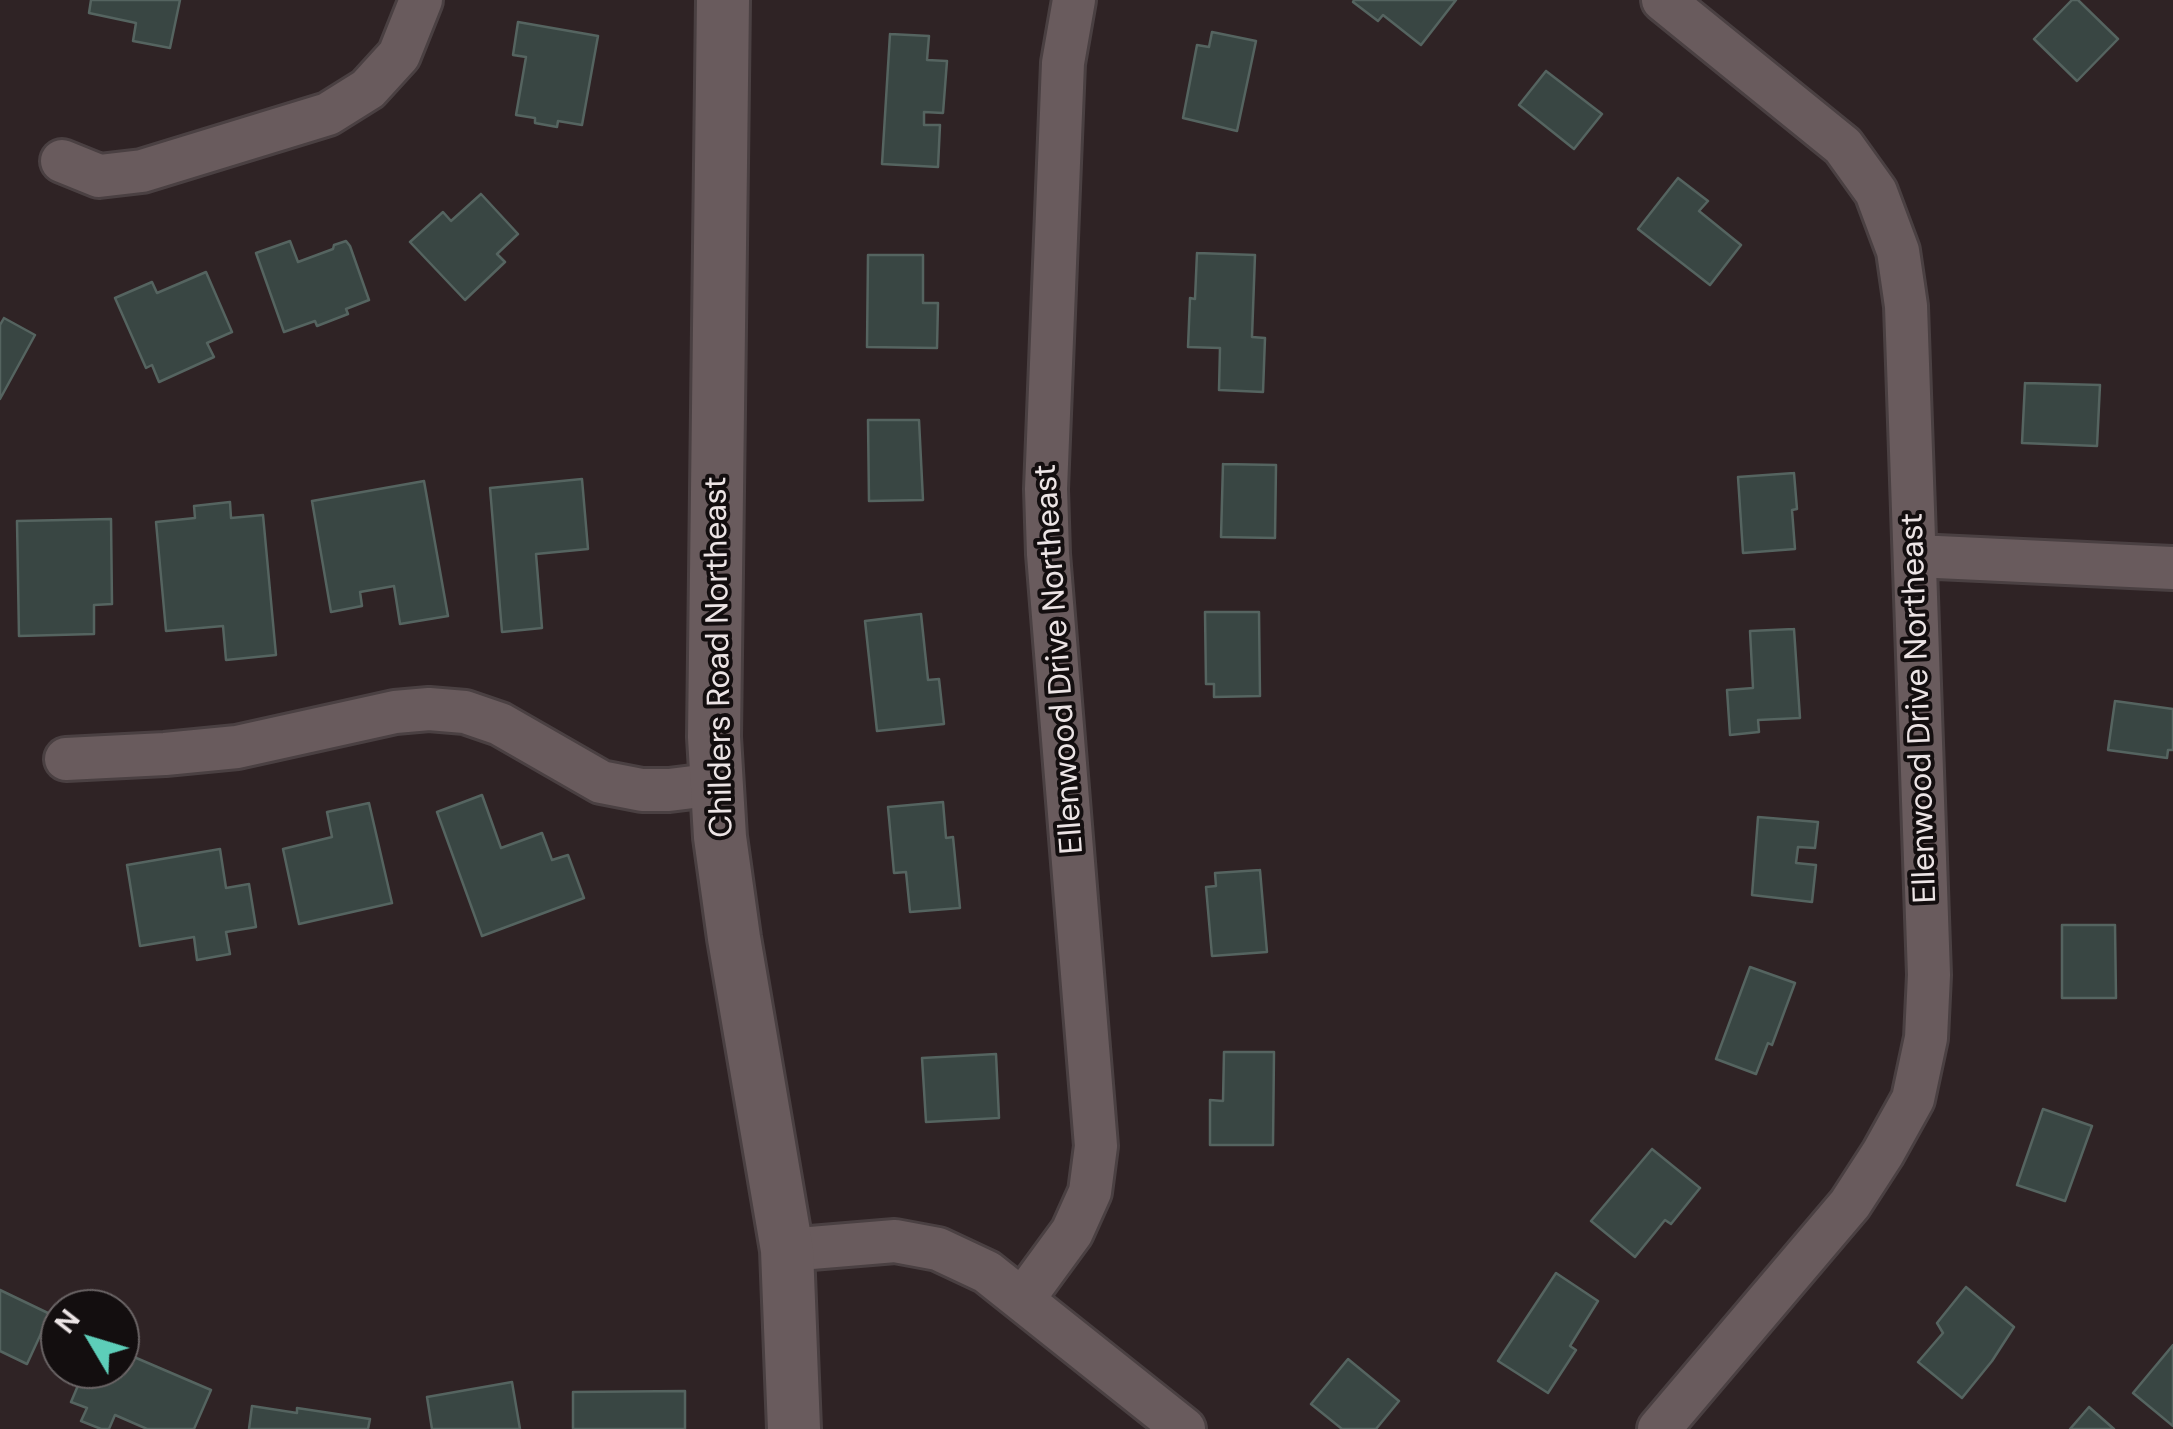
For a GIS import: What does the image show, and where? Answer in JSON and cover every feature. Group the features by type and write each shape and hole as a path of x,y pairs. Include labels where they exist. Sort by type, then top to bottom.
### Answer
{"street":[{"path":"62,162 99,176 142,170 328,114 368,89 399,55 421,0"},
{"name":"Childers Road Northeast","path":"723,0 714,737 720,837 734,938 787,1250 794,1429"},
{"name":"Ellenwood Drive Northeast","path":"1023,1299 1072,1232 1090,1192 1096,1146 1046,489 1063,63 1074,0"},
{"name":"Ellenwood Drive Northeast","path":"1659,1429 1850,1204 1883,1154 1913,1099 1926,1038 1929,975 1906,306 1898,250 1876,192 1844,146 1663,0"},
{"path":"1916,556 2173,568"},
{"path":"66,759 236,747 395,712 429,710 465,712 500,724 601,782 642,790 717,784"},
{"path":"787,1250 895,1241 938,1249 987,1272 1184,1429"}],"building":[{"path":"91,0 180,0 170,48 133,41 136,23 89,13"},
{"path":"1354,0 1456,0 1421,45 1383,15 1378,21"},
{"path":"2072,0 2078,0 2118,39 2077,81 2034,39"},
{"path":"518,22 598,36 582,125 558,121 557,127 516,115 526,57 513,55"},
{"path":"1212,32 1256,41 1237,131 1183,118 1197,45 1209,47"},
{"path":"890,34 929,36 927,60 947,61 943,113 924,112 924,125 940,125 938,167 882,164"},
{"path":"1546,71 1602,114 1574,149 1519,105"},
{"path":"1678,178 1708,201 1699,211 1741,245 1710,285 1638,229"},
{"path":"481,194 518,234 497,254 505,262 465,300 410,242 443,212 451,221"},
{"path":"290,241 298,262 346,241 369,300 346,309 348,314 317,326 315,321 284,332 256,253"},
{"path":"1197,253 1255,255 1252,337 1265,338 1263,392 1219,390 1220,348 1188,347"},
{"path":"868,255 923,255 923,303 938,303 937,348 867,347"},
{"path":"206,272 232,332 207,343 214,357 159,382 152,365 146,368 115,298 152,282 157,293"},
{"path":"4,318 35,335 0,399 0,325"},
{"path":"2025,383 2100,385 2097,446 2022,443"},
{"path":"868,420 919,420 923,500 869,501"},
{"path":"1223,464 1276,465 1275,538 1221,537"},
{"path":"1794,473 1795,549 1743,553 1738,477"},
{"path":"582,479 588,549 536,554 542,628 502,632 490,488"},
{"path":"424,481 448,616 400,624 394,586 360,592 362,606 331,612 312,501"},
{"path":"230,502 231,518 263,515 276,655 226,660 223,626 166,631 156,522 195,518 194,506"},
{"path":"111,519 112,604 94,605 94,634 19,636 17,521"},
{"path":"1205,612 1259,612 1260,696 1214,697 1214,684 1206,684"},
{"path":"921,614 928,680 939,679 944,724 877,731 865,621"},
{"path":"1794,629 1800,718 1758,720 1759,732 1730,735 1727,690 1753,688 1750,631"},
{"path":"2115,701 2173,709 2173,750 2168,750 2167,758 2108,750"},
{"path":"482,795 501,848 542,833 552,860 568,855 584,898 482,936 437,812"},
{"path":"943,802 946,838 953,837 960,908 910,912 906,872 894,873 888,807"},
{"path":"369,803 392,903 299,924 283,849 332,837 327,812"},
{"path":"1758,817 1818,822 1815,848 1798,847 1796,863 1816,865 1812,902 1752,895"},
{"path":"220,849 226,888 249,884 256,927 226,932 230,954 197,960 194,937 140,946 127,865"},
{"path":"1260,870 1267,952 1212,956 1206,887 1216,886 1215,873"},
{"path":"2062,925 2115,925 2116,998 2062,998"},
{"path":"1750,967 1795,983 1772,1045 1768,1043 1756,1074 1716,1059"},
{"path":"1224,1052 1274,1052 1273,1145 1210,1145 1210,1100 1223,1101"},
{"path":"996,1054 999,1118 926,1122 922,1058"},
{"path":"2043,1109 2092,1126 2065,1201 2017,1185"},
{"path":"1652,1149 1700,1188 1671,1224 1665,1220 1635,1257 1591,1221"},
{"path":"1556,1273 1598,1301 1570,1346 1576,1350 1548,1393 1498,1361"},
{"path":"1966,1287 2014,1327 1962,1398 1918,1362 1943,1333 1937,1323"},
{"path":"0,1290 40,1309 40,1336 27,1364 0,1351"},
{"path":"2173,1345 2173,1426 2133,1393"},
{"path":"1348,1359 1399,1401 1376,1429 1342,1429 1311,1404"},
{"path":"140,1360 211,1390 194,1429 147,1429 115,1415 109,1429 101,1429 81,1421 87,1408 71,1402 77,1389 140,1389"},
{"path":"512,1382 520,1429 432,1429 427,1397"},
{"path":"685,1391 685,1429 573,1429 573,1392"},
{"path":"252,1406 370,1419 368,1429 249,1429"},
{"path":"2089,1407 2114,1429 2070,1429"}]}
